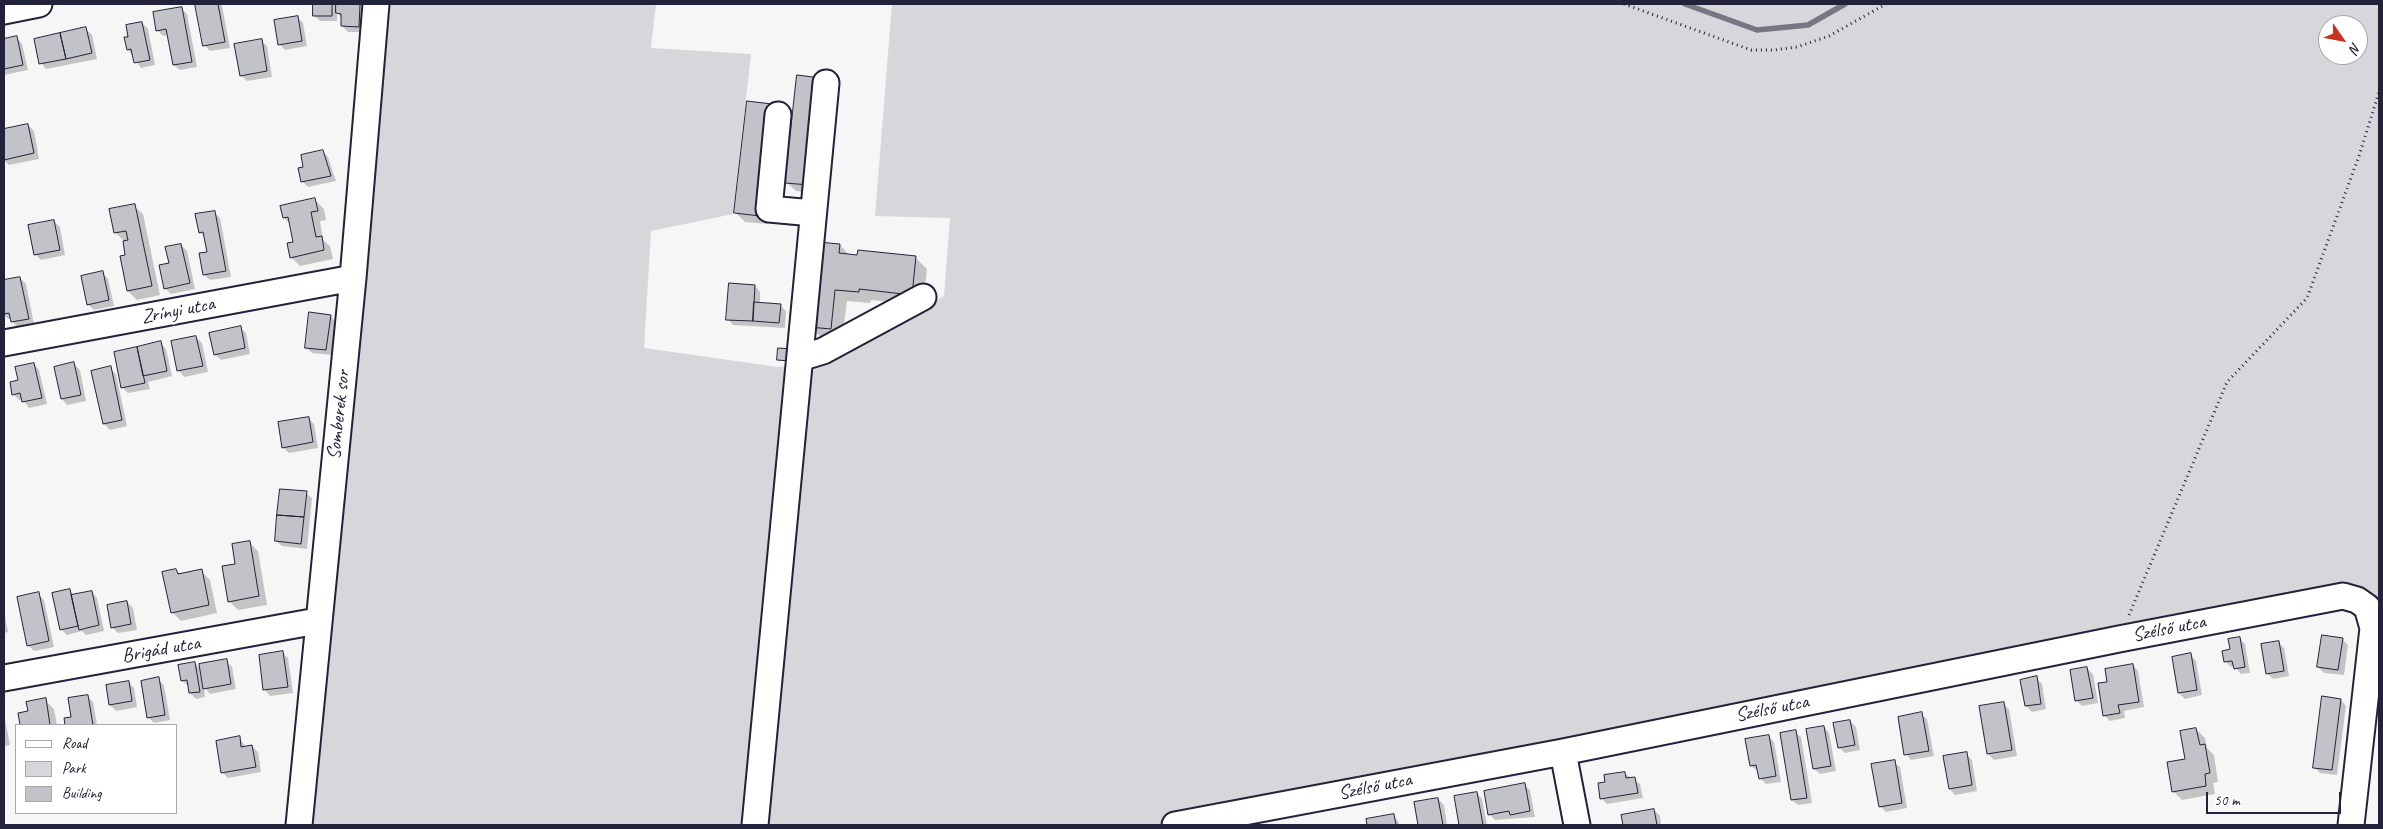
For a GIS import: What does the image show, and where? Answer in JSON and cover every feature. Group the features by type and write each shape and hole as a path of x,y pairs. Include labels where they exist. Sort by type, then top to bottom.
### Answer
{"street":[{"path":"4,10 39,4"},
{"name":"Somberek sor","path":"299,825 317,621 353,278 376,4"},
{"path":"756,825 826,83"},
{"path":"778,115 769,209 813,213"},
{"name":"Zrínyi utca","path":"4,344 353,278"},
{"path":"800,358 823,351 924,297"},
{"name":"Szélső utca","path":"1175,825 1563,752 2118,639 2343,596 2357,600 2367,606 2373,628 2351,825"},
{"name":"Brigád utca","path":"4,678 317,621"},
{"path":"1563,752 1577,825"}],"path":[{"path":"1624,4 1750,50 1774,50 1797,47 1829,36 1886,4"},
{"path":"2118,639 2227,382 2307,298 2359,156 2379,92"}],"green space":[{"path":"365,4 656,4 651,48 751,54 733,214 651,231 644,348 778,367 817,364 944,296 950,218 875,216 892,4 2379,4 2379,611 2353,606 1204,825 293,825"}],"building":[{"path":"195,4 218,4 225,42 203,46"},
{"path":"313,4 332,4 332,16 313,16"},
{"path":"336,4 360,4 359,27 341,26 341,14 336,13"},
{"path":"182,7 192,62 173,65 166,29 156,31 153,12"},
{"path":"298,16 302,41 278,45 274,20"},
{"path":"142,22 150,60 134,63 131,49 127,50 124,37 128,37 126,25"},
{"path":"86,27 92,53 66,59 60,33"},
{"path":"60,33 66,59 39,64 34,39"},
{"path":"17,36 23,65 4,69 4,39"},
{"path":"262,39 267,71 240,76 234,44"},
{"path":"797,75 821,78 809,185 785,183"},
{"path":"747,101 772,104 760,216 734,213"},
{"path":"28,124 34,153 4,160 4,129"},
{"path":"323,150 331,176 301,182 298,168 303,167 301,155"},
{"path":"315,198 318,211 311,212 316,237 322,236 324,250 290,258 287,243 293,242 288,217 283,218 280,206"},
{"path":"135,204 152,286 127,291 120,256 125,255 123,241 128,240 126,231 114,233 109,209"},
{"path":"215,211 226,271 203,275 199,253 207,252 203,232 199,233 195,214"},
{"path":"54,220 60,250 34,255 28,225"},
{"path":"818,242 840,244 839,253 857,255 858,250 916,256 912,295 859,289 859,292 835,290 831,329 809,327"},
{"path":"181,244 190,283 164,289 159,265 169,263 165,247"},
{"path":"103,271 109,300 87,305 81,276"},
{"path":"20,277 29,319 11,322 9,313 4,314 4,280"},
{"path":"729,283 755,285 753,321 726,320"},
{"path":"754,302 781,304 779,323 753,321"},
{"path":"309,312 331,315 326,350 305,348"},
{"path":"241,326 245,348 214,355 209,333"},
{"path":"196,336 203,366 177,371 171,341"},
{"path":"161,341 167,371 143,376 137,347"},
{"path":"137,347 145,383 121,388 114,352"},
{"path":"778,348 792,349 790,361 777,360"},
{"path":"74,362 81,395 61,399 54,367"},
{"path":"34,363 42,398 22,402 20,393 12,395 10,382 18,380 15,367"},
{"path":"111,366 122,420 103,424 91,371"},
{"path":"309,417 313,442 282,448 278,422"},
{"path":"280,489 307,491 304,517 277,515"},
{"path":"277,515 304,517 301,544 275,541"},
{"path":"250,541 259,596 228,602 222,566 235,564 232,544"},
{"path":"176,569 178,574 202,569 209,605 171,613 162,572"},
{"path":"70,589 78,626 60,630 52,593"},
{"path":"92,591 99,625 79,630 71,595"},
{"path":"39,592 49,641 27,646 17,597"},
{"path":"127,601 131,624 111,628 107,605"},
{"path":"2322,635 2343,638 2338,670 2317,667"},
{"path":"2240,637 2245,667 2234,669 2232,661 2224,662 2222,651 2230,649 2228,639"},
{"path":"2279,641 2284,671 2266,674 2261,644"},
{"path":"283,651 288,687 263,690 259,655"},
{"path":"2191,653 2197,690 2178,693 2172,657"},
{"path":"227,659 231,684 203,689 199,664"},
{"path":"195,662 200,692 189,693 187,680 181,681 178,665"},
{"path":"2133,664 2139,702 2118,705 2120,713 2103,716 2098,683 2107,682 2105,669"},
{"path":"2087,667 2093,698 2075,701 2070,670"},
{"path":"2037,676 2041,704 2025,706 2020,680"},
{"path":"159,677 165,715 147,718 141,681"},
{"path":"129,681 132,701 109,705 106,685"},
{"path":"88,695 93,724 65,724 64,718 71,717 68,698"},
{"path":"2322,696 2341,699 2332,770 2313,768"},
{"path":"46,698 50,724 20,724 18,713 28,711 26,702"},
{"path":"2004,702 2012,750 1987,754 1979,706"},
{"path":"1922,712 1929,751 1904,755 1898,717"},
{"path":"1850,720 1855,745 1838,748 1833,723"},
{"path":"1824,726 1831,766 1813,769 1806,729"},
{"path":"2196,728 2200,745 2205,744 2210,773 2205,774 2206,786 2172,792 2167,762 2185,759 2180,731"},
{"path":"1796,730 1807,798 1791,800 1780,733"},
{"path":"1769,735 1776,776 1759,779 1756,765 1750,766 1745,739"},
{"path":"240,736 241,747 252,745 256,767 221,773 216,741"},
{"path":"1967,752 1972,785 1949,789 1943,756"},
{"path":"1895,760 1902,803 1879,807 1871,764"},
{"path":"1625,772 1626,778 1635,777 1638,793 1600,799 1598,783 1605,782 1604,775"},
{"path":"1525,783 1530,811 1510,815 1509,811 1488,815 1484,791"},
{"path":"1477,792 1483,825 1459,825 1454,796"},
{"path":"1438,798 1443,825 1418,825 1414,802"},
{"path":"1654,809 1657,825 1623,825 1621,815"},
{"path":"1394,814 1396,825 1367,825 1366,819"}],"waterway":[{"path":"1685,4 1757,30 1808,25 1845,4"}]}
